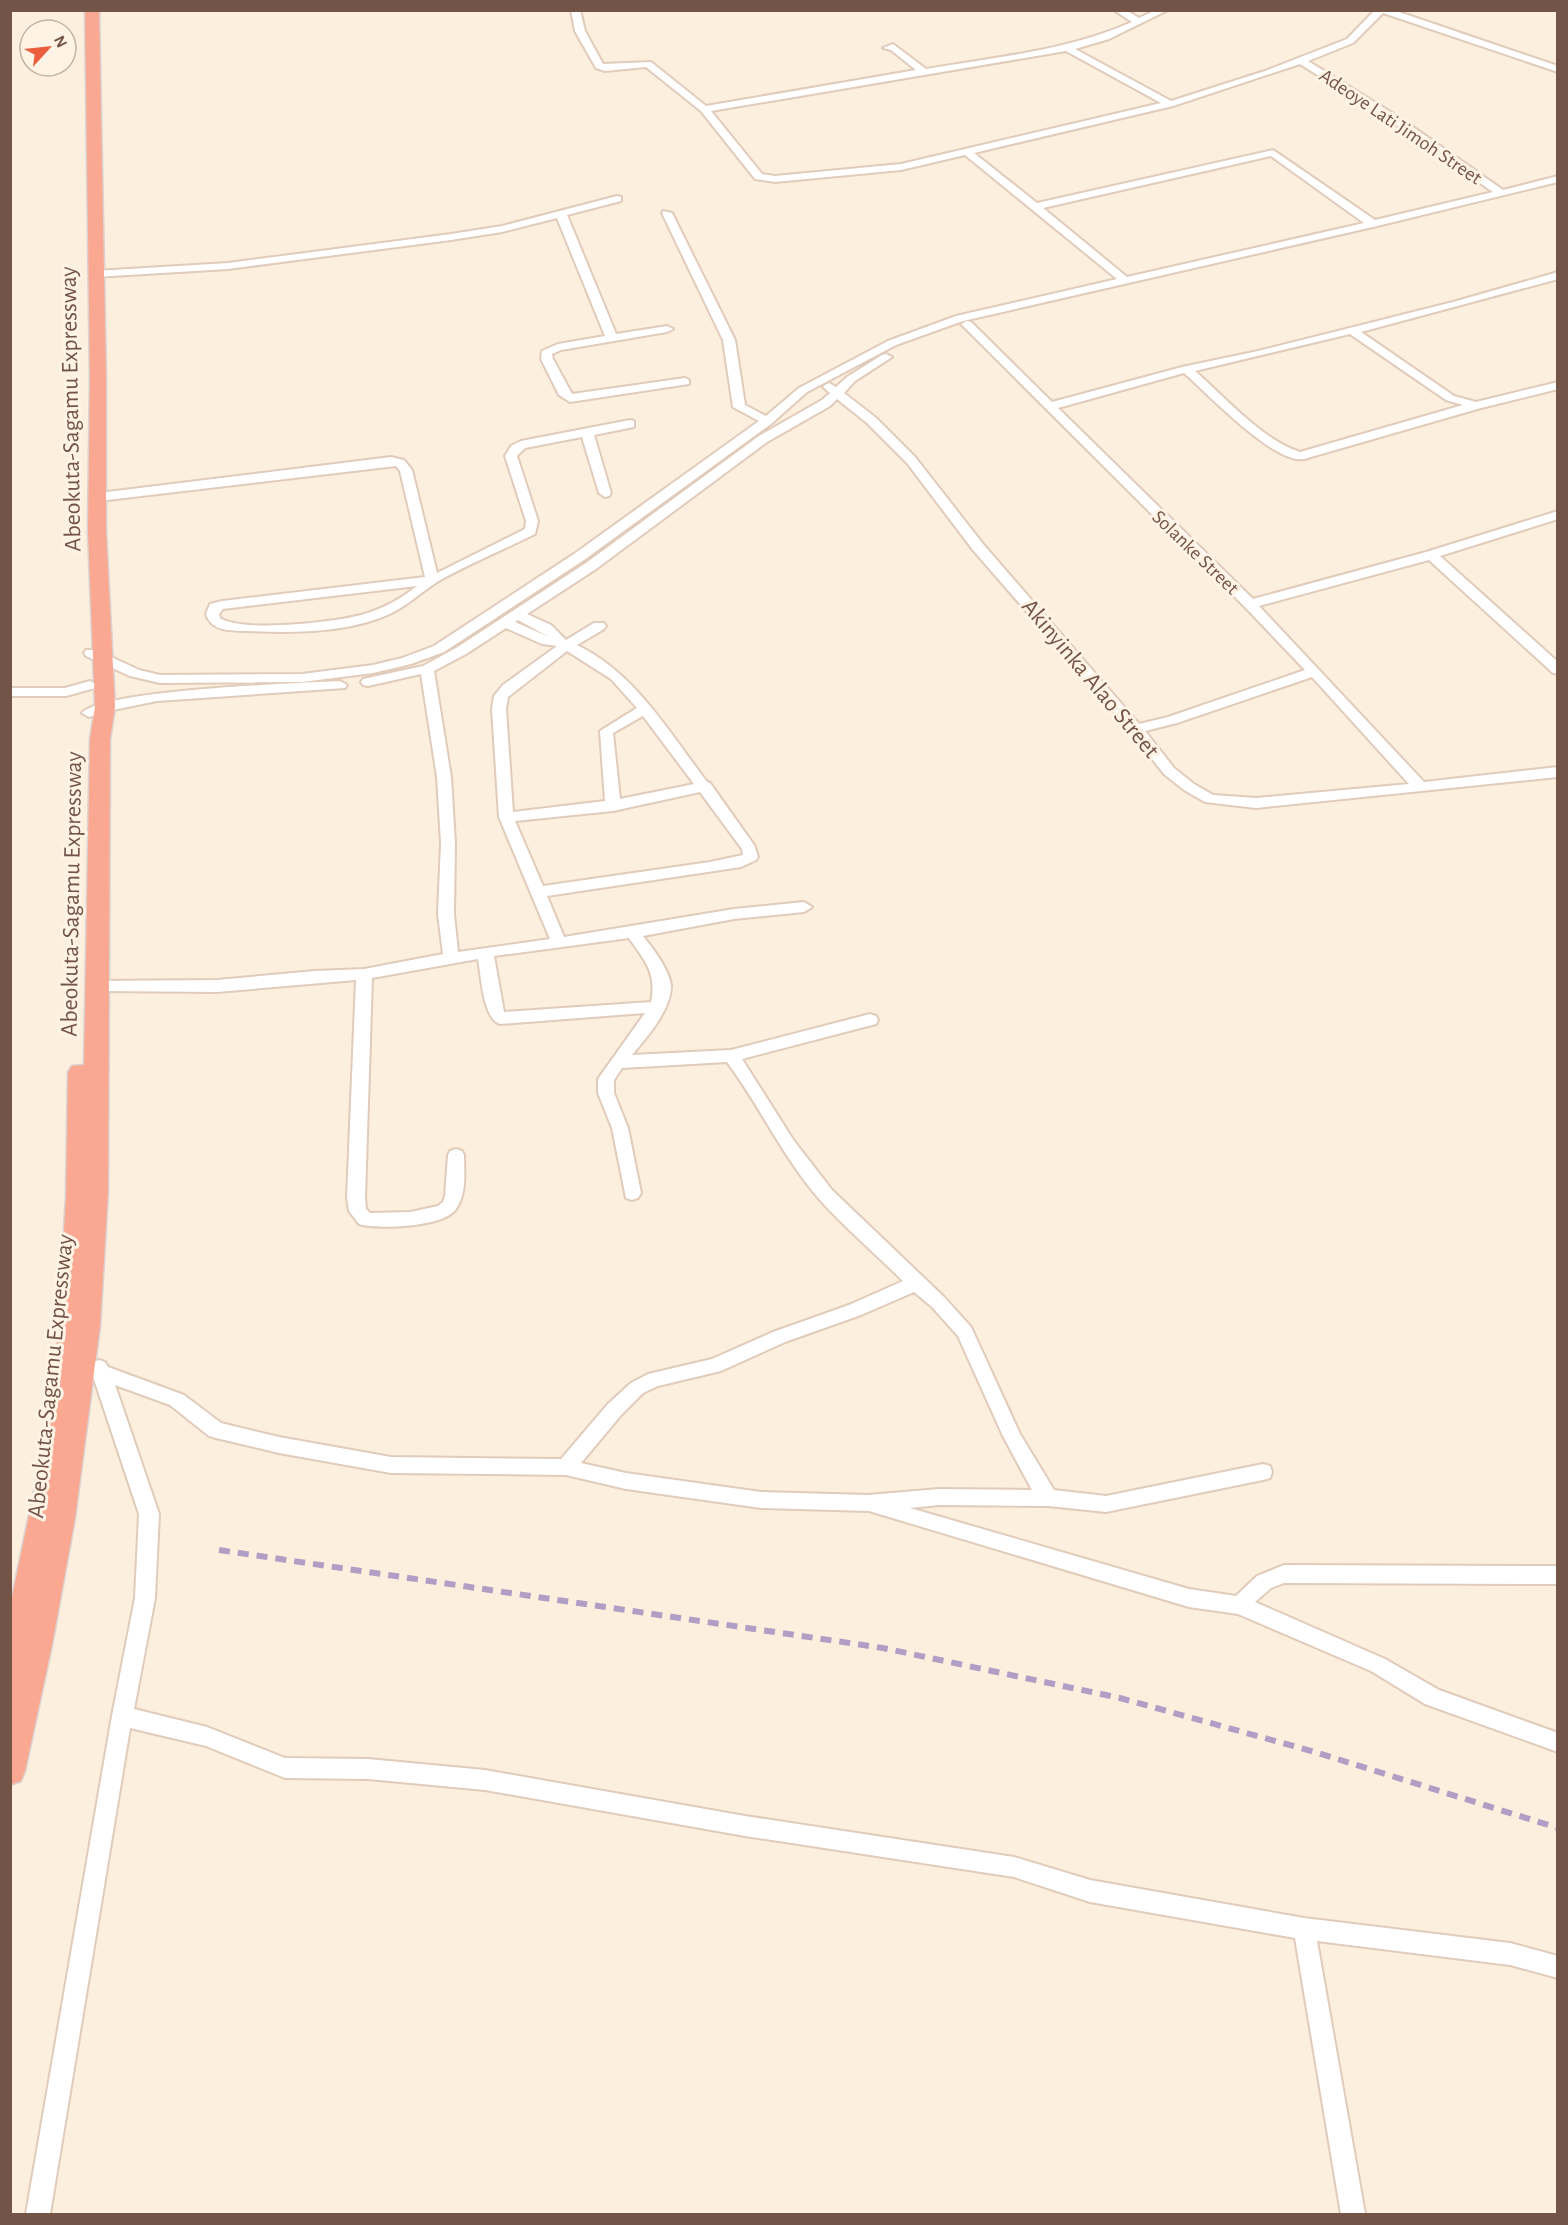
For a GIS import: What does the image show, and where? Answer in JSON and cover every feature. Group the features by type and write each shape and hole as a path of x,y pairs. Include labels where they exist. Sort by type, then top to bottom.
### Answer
{"highway":[{"name":"Abeokuta-Sagamu Expressway","path":"10,1681 77,1349 96,1195 96,985 100,739 97,710 90,685 97,656 84,531 83,10"},
{"name":"Abeokuta-Sagamu Expressway","path":"10,1771 41,1640 74,1441 78,1198 97,710 99,497 92,10"}],"street":[{"path":"575,10 580,31 599,66 604,68 648,64 704,109 753,170 765,179 901,167 1170,104 1350,41 1382,10 1557,69"},
{"path":"1118,10 1139,22"},
{"path":"704,109 1067,48 1106,37 1164,10"},
{"path":"888,48 893,47 924,72"},
{"path":"1067,48 1170,104"},
{"name":"Adeoye Lati Jimoh Street","path":"1301,60 1396,120 1501,193"},
{"path":"967,152 1126,281"},
{"path":"1035,207 1273,153 1373,224"},
{"path":"97,710 209,686 377,670 439,650 579,557 767,421 814,384 871,353 920,331 960,318 1373,224 1557,179"},
{"path":"95,274 228,266 451,237 502,229 617,199"},
{"path":"668,213 729,340 739,407 767,421"},
{"path":"561,214 612,339"},
{"path":"1051,405 1186,369 1258,354 1457,304 1557,275"},
{"path":"97,656 135,673 209,686 315,688 379,681 427,669 519,615 591,566 763,439 819,407 837,394 851,379 874,363 1010,308"},
{"name":"Solanke Street","path":"967,324 1051,405 1137,495 1250,604 1312,672 1351,710 1420,787"},
{"path":"667,329 558,347 546,353 565,395 570,398 685,382"},
{"path":"1351,330 1450,398 1477,405"},
{"path":"1186,369 1266,440 1281,450 1300,456 1477,405 1557,385"},
{"name":"Akinyinka Alao Street","path":"814,384 829,387 871,420 911,460 978,547 1136,729 1169,771 1189,787 1210,799 1256,802 1557,772"},
{"path":"795,397 819,407"},
{"path":"432,580 222,605 213,610 214,620 218,624 242,627 314,626 337,624 386,611 432,580 531,531 532,520 511,456 515,448 630,424"},
{"path":"587,432 605,493"},
{"path":"99,497 391,461 400,463 406,470 432,580"},
{"path":"1250,604 1431,555 1557,515"},
{"path":"1431,555 1557,670"},
{"path":"519,615 548,630 562,644"},
{"path":"507,622 547,641 562,644 584,654 616,676 705,786 749,848 751,857 711,867 538,892"},
{"path":"559,943 506,818 499,709 501,696 508,688 562,644 599,626"},
{"path":"427,669 444,777 448,843 446,914 452,957"},
{"path":"1136,729 1172,720 1312,672"},
{"path":"157,697 160,679"},
{"path":"10,692 66,692 90,685"},
{"path":"613,806 607,731 645,709"},
{"path":"506,818 663,798 705,786"},
{"path":"96,985 217,986 315,976 364,974 452,957 633,933 734,914 804,907"},
{"path":"632,1193 621,1128 606,1093 606,1079 640,1035 657,1007 663,984 659,971 633,933"},
{"path":"485,952 496,1014 500,1018 657,1007"},
{"path":"364,974 356,1198 358,1211 365,1219 380,1221 440,1214 449,1209 453,1196 456,1155"},
{"path":"617,1062 731,1056 870,1020"},
{"path":"731,1056 747,1077 788,1144 826,1195 938,1302 965,1332 1012,1436 1048,1498"},
{"path":"566,1467 636,1388 654,1379 715,1366 779,1337 855,1310 916,1283"},
{"path":"77,1349 102,1372 177,1400 216,1430 279,1445 391,1465 566,1467 626,1481 761,1500 868,1503 939,1497 1048,1498 1106,1504 1263,1472"},
{"path":"38,2214 122,1716 145,1598 149,1514 102,1372"},
{"path":"868,1503 1189,1598 1240,1605 1370,1661 1432,1697 1557,1743"},
{"path":"1240,1605 1254,1587 1268,1578 1284,1574 1557,1575"},
{"path":"122,1716 207,1737 285,1768 368,1769 485,1780 746,1826 1014,1867 1090,1891 1304,1929 1510,1954 1557,1967"},
{"path":"1304,1929 1353,2214"}],"railway":[{"path":"219,1550 883,1648 1120,1698 1315,1752 1558,1828"}]}
